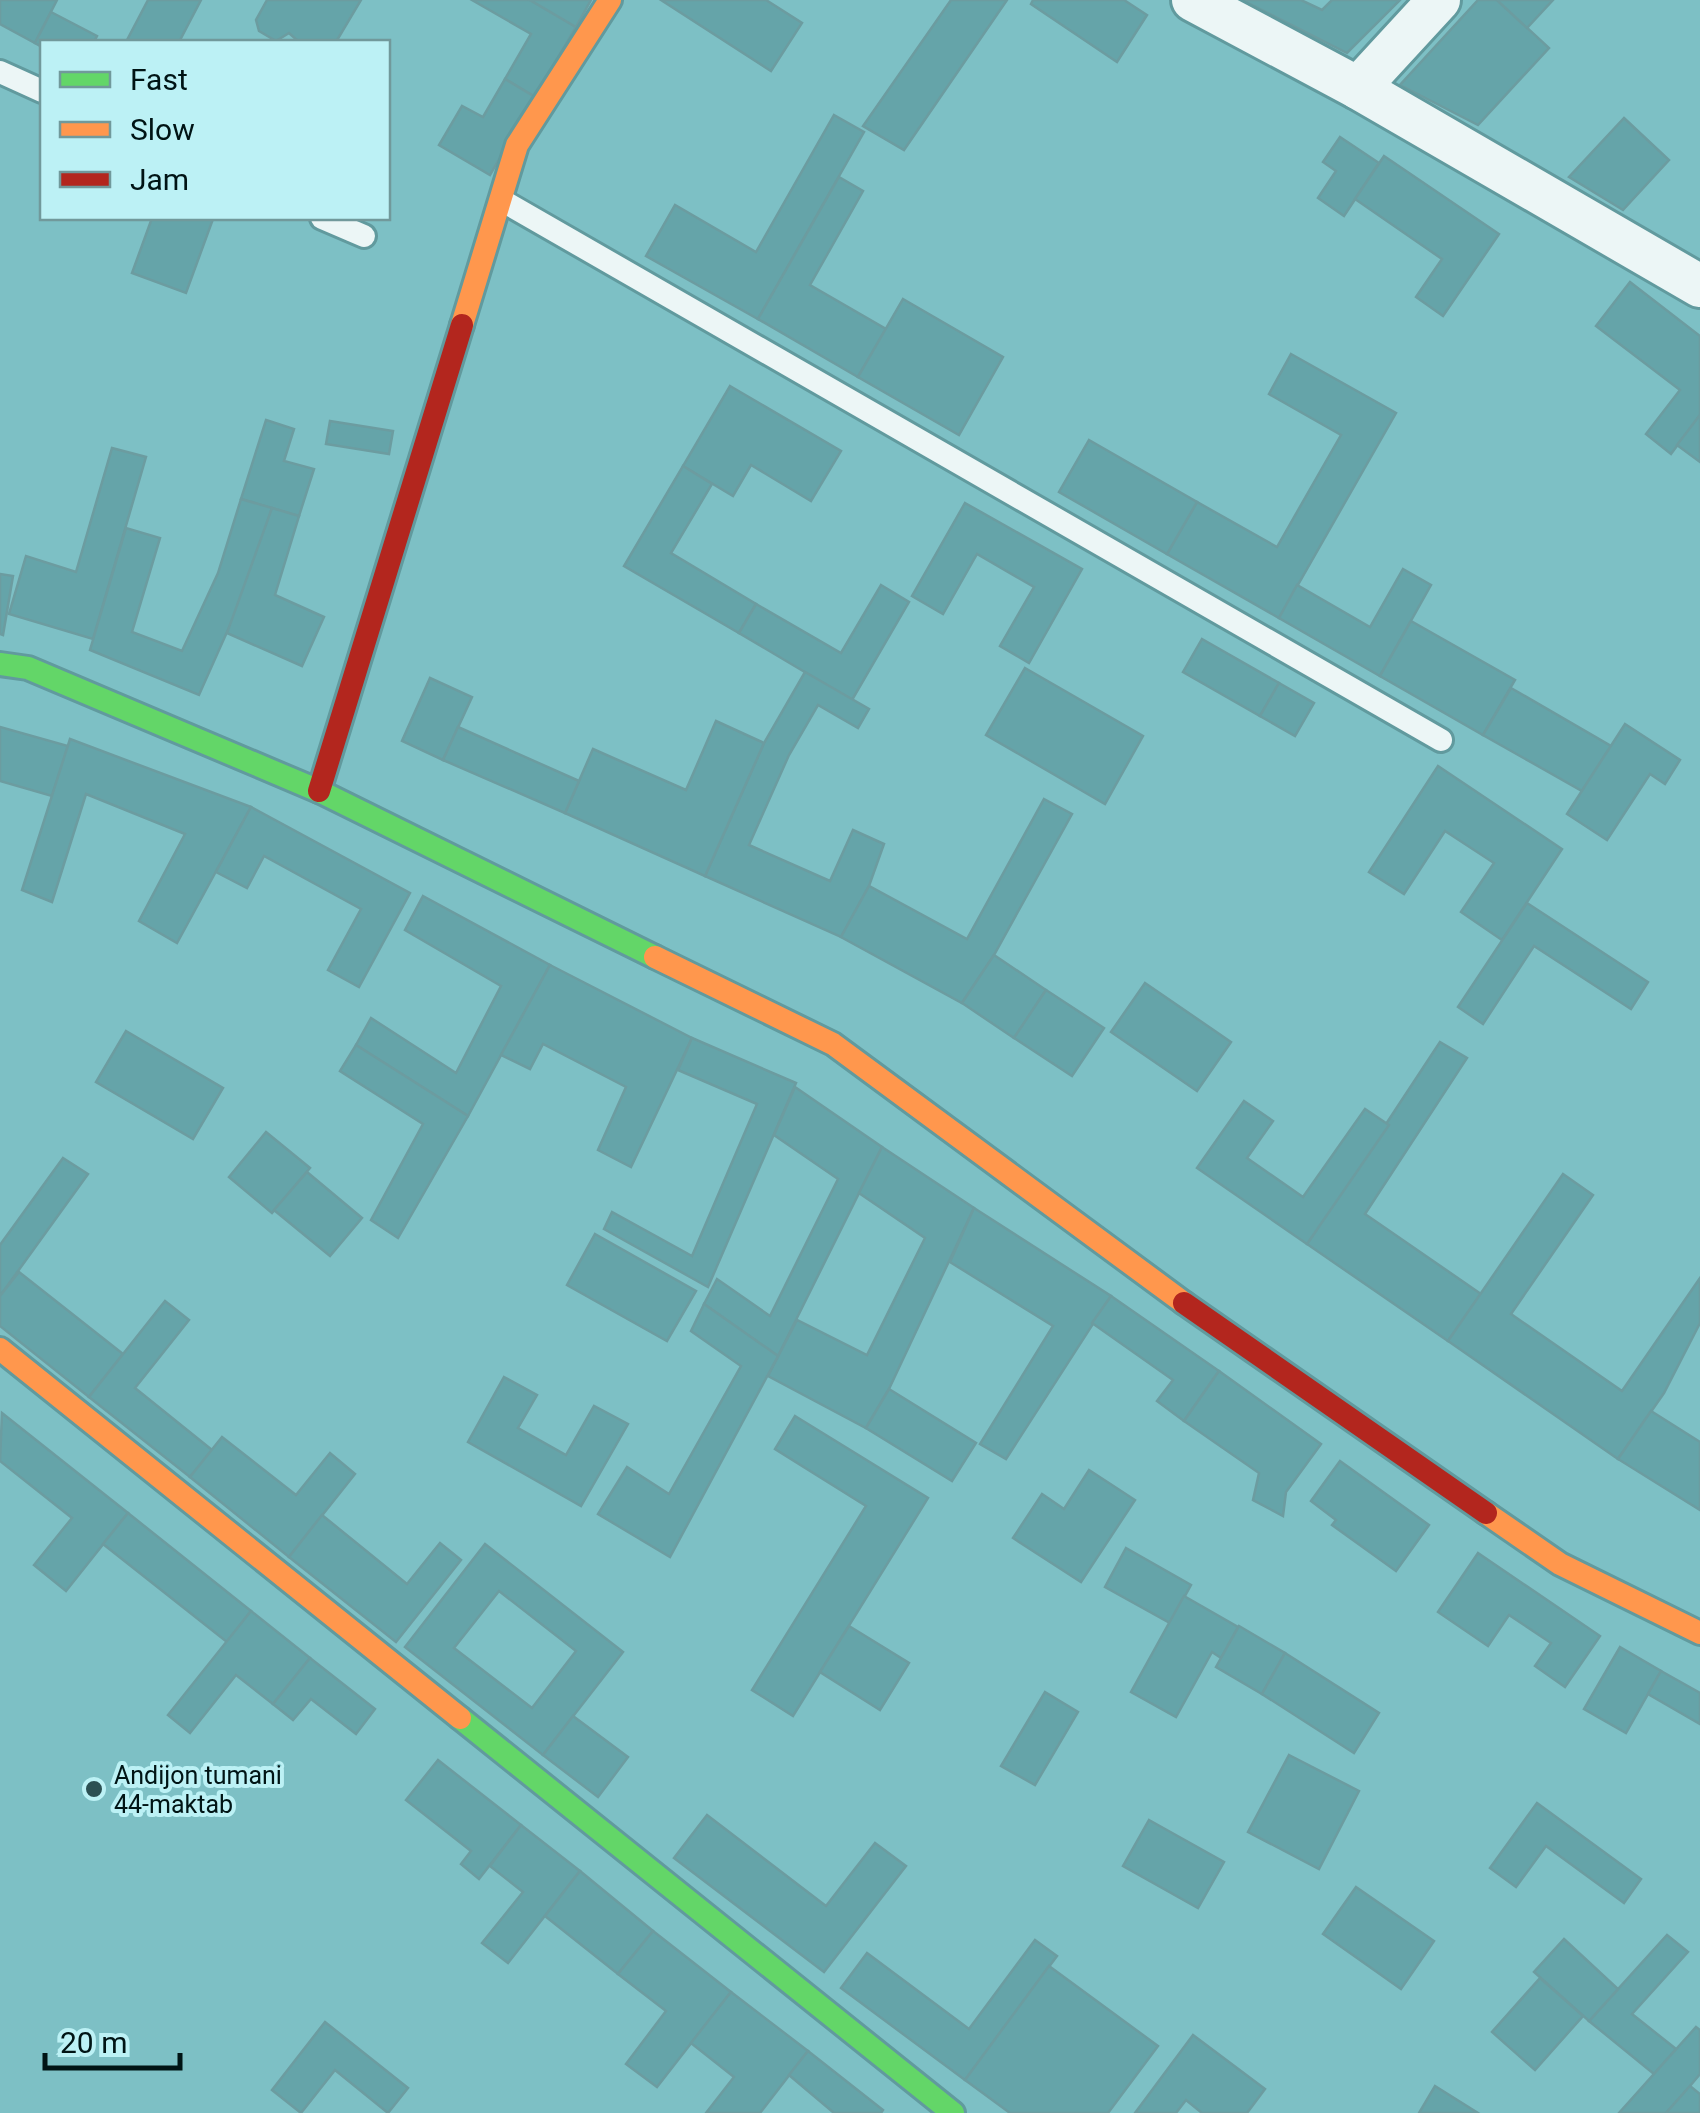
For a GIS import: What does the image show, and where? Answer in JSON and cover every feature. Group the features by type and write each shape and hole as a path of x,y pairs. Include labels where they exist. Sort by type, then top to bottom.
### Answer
{"street":[{"path":"319,791 517,145 610,0"},
{"path":"1193,0 1358,88 1700,286"},
{"path":"1358,88 1439,0"},
{"path":"0,664 28,668 319,791 833,1044 1132,1266 1560,1564 1700,1633"},
{"path":"0,1349 953,2113"}],"lane":[{"path":"0,72 40,90"},
{"path":"501,200 1441,740"},
{"path":"327,220 364,236"}],"building":[{"path":"0,0 57,0 35,43 0,24"},
{"path":"148,0 201,0 180,40 127,40"},
{"path":"267,0 361,0 337,40 297,40 289,33 274,40 259,31 256,20"},
{"path":"472,0 530,0 576,27 535,97 505,79 531,34"},
{"path":"530,0 591,0 576,27"},
{"path":"661,0 766,0 802,23 771,71"},
{"path":"951,0 1007,0 904,150 863,126"},
{"path":"1033,0 1124,0 1147,15 1117,62 1031,4"},
{"path":"1242,0 1301,0 1322,10 1332,0 1400,0 1347,53"},
{"path":"1478,0 1497,0 1549,48 1478,125 1400,85"},
{"path":"1497,0 1553,0 1527,28"},
{"path":"51,12 97,36 95,40 40,40 40,46 35,43"},
{"path":"505,79 535,97 490,175 439,145 462,106 483,117"},
{"path":"834,115 864,132 758,319 646,256 675,205 756,252"},
{"path":"1624,118 1669,160 1623,210 1569,177"},
{"path":"1340,137 1379,163 1344,216 1318,198 1336,171 1323,162"},
{"path":"1384,156 1499,234 1443,316 1416,297 1442,259 1355,199"},
{"path":"839,177 863,191 810,285 886,329 858,377 758,319"},
{"path":"151,220 213,220 186,293 132,273"},
{"path":"1630,282 1700,336 1700,415 1671,454 1646,434 1680,390 1596,326"},
{"path":"903,299 1003,357 959,435 858,377"},
{"path":"1291,354 1396,413 1279,618 1167,554 1197,502 1277,547 1341,435 1269,394"},
{"path":"730,386 841,451 811,501 751,465 733,496 683,466"},
{"path":"1700,415 1700,462 1677,445"},
{"path":"266,420 294,429 284,461 314,469 299,516 241,499"},
{"path":"330,421 393,431 389,454 326,444"},
{"path":"1089,440 1197,502 1167,554 1059,492"},
{"path":"112,448 146,457 93,639 9,614 26,556 76,572"},
{"path":"683,466 712,484 671,553 756,604 739,633 624,566"},
{"path":"241,499 272,508 247,587 199,695 90,650 126,528 160,538 132,632 182,651 218,573"},
{"path":"965,503 1082,569 1029,663 1000,646 1034,587 977,554 943,614 912,596"},
{"path":"272,508 299,516 275,595 324,617 302,666 227,633"},
{"path":"1403,569 1431,585 1380,676 1279,618 1297,585 1370,627"},
{"path":"0,574 13,576 3,635 0,634"},
{"path":"881,585 909,602 852,700 739,633 756,604 841,653"},
{"path":"1411,621 1515,680 1483,735 1380,676"},
{"path":"1202,639 1279,683 1260,716 1183,672"},
{"path":"1025,668 1143,736 1105,804 986,735"},
{"path":"805,672 869,709 858,728 818,705 789,755 749,845 830,881 853,830 884,844 869,886 841,937 705,876 764,743"},
{"path":"430,678 472,697 443,760 402,741"},
{"path":"1279,683 1314,703 1295,736 1260,716"},
{"path":"1511,688 1611,746 1582,791 1483,735"},
{"path":"716,721 764,743 705,876 565,813 593,749 686,790"},
{"path":"1625,724 1680,760 1665,784 1650,774 1607,840 1567,814"},
{"path":"0,727 68,746 52,796 0,781"},
{"path":"458,727 579,781 565,813 443,760"},
{"path":"70,739 251,807 177,943 139,921 185,834 86,794 52,902 22,890"},
{"path":"1438,766 1562,849 1502,940 1461,912 1494,863 1445,831 1404,894 1369,872"},
{"path":"1044,799 1072,814 994,955 962,1003 841,937 869,886 967,939"},
{"path":"251,807 410,893 359,987 328,970 361,909 264,856 247,888 216,872"},
{"path":"423,896 550,965 468,1116 356,1045 371,1018 456,1073 501,986 405,930"},
{"path":"1527,903 1648,982 1631,1009 1534,946 1483,1024 1458,1007"},
{"path":"994,955 1046,990 1014,1038 962,1003"},
{"path":"550,965 692,1038 631,1167 598,1150 626,1087 543,1044 530,1069 501,1055"},
{"path":"1145,983 1231,1042 1197,1091 1111,1032"},
{"path":"1046,990 1104,1028 1072,1076 1014,1038"},
{"path":"126,1031 223,1088 193,1139 96,1082"},
{"path":"692,1038 796,1083 708,1287 604,1229 612,1212 692,1256 757,1104 678,1070"},
{"path":"1440,1042 1467,1058 1365,1214 1481,1294 1448,1341 1307,1244"},
{"path":"356,1045 468,1116 398,1238 371,1220 423,1124 340,1071"},
{"path":"795,1087 882,1147 778,1356 704,1304 717,1279 770,1316 838,1179 774,1135"},
{"path":"1244,1101 1273,1121 1247,1158 1303,1197 1365,1109 1389,1125 1307,1244 1197,1168"},
{"path":"266,1132 310,1168 272,1213 229,1177"},
{"path":"882,1147 974,1208 889,1389 866,1428 768,1376 797,1320 867,1355 925,1238 859,1193"},
{"path":"63,1158 88,1174 0,1296 0,1245"},
{"path":"307,1172 362,1218 330,1256 274,1210"},
{"path":"1563,1174 1593,1195 1511,1314 1622,1391 1700,1278 1700,1323 1664,1393 1618,1459 1448,1341"},
{"path":"974,1208 1111,1296 1006,1459 980,1444 1053,1326 950,1262"},
{"path":"595,1234 696,1291 667,1341 567,1285"},
{"path":"19,1272 123,1354 89,1397 0,1326 0,1296"},
{"path":"1111,1296 1219,1371 1184,1421 1157,1401 1173,1380 1092,1323"},
{"path":"165,1301 189,1320 135,1388 212,1450 190,1477 89,1397"},
{"path":"704,1304 778,1356 670,1557 598,1514 627,1467 669,1494 741,1366 691,1331"},
{"path":"1219,1371 1321,1444 1286,1492 1283,1516 1253,1500 1259,1473 1184,1421"},
{"path":"504,1377 537,1395 518,1428 566,1455 594,1406 628,1424 581,1506 468,1442"},
{"path":"889,1389 976,1443 952,1481 866,1428"},
{"path":"1651,1411 1700,1442 1700,1510 1618,1459"},
{"path":"2,1413 128,1513 66,1591 34,1565 72,1518 0,1461"},
{"path":"795,1416 928,1498 793,1716 752,1690 866,1506 775,1449"},
{"path":"222,1437 296,1495 330,1453 355,1474 289,1557 190,1477"},
{"path":"1340,1461 1429,1525 1396,1571 1332,1525 1336,1520 1311,1501"},
{"path":"1089,1470 1135,1500 1081,1582 1013,1538 1042,1494 1064,1509"},
{"path":"128,1513 251,1611 227,1642 103,1544"},
{"path":"322,1515 407,1584 440,1543 461,1560 396,1642 289,1557"},
{"path":"485,1544 623,1652 543,1755 405,1647","holes":["499,1591 576,1651 532,1708 454,1648"]},
{"path":"1126,1548 1191,1585 1170,1623 1105,1587"},
{"path":"1478,1553 1600,1636 1565,1687 1535,1666 1551,1643 1509,1615 1488,1646 1438,1612"},
{"path":"1184,1596 1238,1627 1221,1658 1212,1652 1176,1717 1131,1692"},
{"path":"251,1611 310,1658 273,1704 236,1675 190,1733 168,1715"},
{"path":"849,1626 909,1663 880,1710 820,1672"},
{"path":"1239,1626 1285,1653 1262,1694 1216,1667"},
{"path":"1620,1647 1661,1671 1626,1733 1584,1709"},
{"path":"1285,1653 1379,1713 1354,1753 1262,1694"},
{"path":"310,1658 375,1709 356,1734 311,1699 293,1720 273,1704"},
{"path":"1661,1671 1700,1693 1700,1724 1648,1694"},
{"path":"1045,1692 1078,1712 1035,1785 1001,1766"},
{"path":"573,1716 628,1757 598,1797 543,1755"},
{"path":"1289,1755 1359,1791 1319,1869 1248,1832"},
{"path":"438,1760 521,1825 479,1879 461,1864 471,1851 406,1800"},
{"path":"1537,1803 1641,1879 1624,1903 1546,1846 1516,1887 1490,1868"},
{"path":"707,1815 826,1906 875,1843 906,1866 824,1972 674,1858"},
{"path":"1149,1820 1224,1862 1198,1908 1123,1866"},
{"path":"521,1825 580,1871 508,1963 482,1943 523,1892 490,1866"},
{"path":"580,1871 653,1931 618,1974 545,1916"},
{"path":"1356,1887 1434,1941 1401,1989 1323,1934"},
{"path":"653,1931 731,1992 657,2087 626,2064 666,2011 618,1974"},
{"path":"1667,1935 1688,1952 1632,2014 1676,2049 1654,2074 1589,2021"},
{"path":"1564,1939 1618,1989 1589,2021 1534,1972"},
{"path":"1035,1940 1057,1956 965,2080 841,1988 867,1953 969,2029"},
{"path":"1049,1966 1158,2046 1108,2113 1010,2113 965,2080"},
{"path":"1540,1978 1583,2016 1535,2070 1492,2032"},
{"path":"731,1992 808,2051 760,2113 706,2113 734,2077 691,2043"},
{"path":"325,2022 408,2088 388,2113 335,2070 301,2113 272,2090"},
{"path":"1696,2027 1700,2030 1700,2074 1666,2113 1619,2113"},
{"path":"1193,2035 1265,2089 1247,2113 1202,2113 1186,2100 1176,2113 1135,2113"},
{"path":"808,2051 883,2110 881,2113 834,2113 789,2075"},
{"path":"1435,2086 1478,2113 1419,2113"},
{"path":"1690,2086 1700,2094 1700,2113 1666,2113"}],"traffic: fast":[{"path":"0,664 28,668 319,791 655,957"},
{"path":"460,1718 953,2113"}],"traffic: slow":[{"path":"462,325 517,145 610,0"},
{"path":"655,957 833,1044 1184,1303"},
{"path":"0,1349 460,1718"},
{"path":"1486,1513 1560,1564 1700,1633"}],"traffic: jam":[{"path":"319,791 462,325"},
{"path":"1184,1303 1486,1513"}],"place":[{"name":"Andijon tumani 44-maktab","path":"94,1789"}]}
